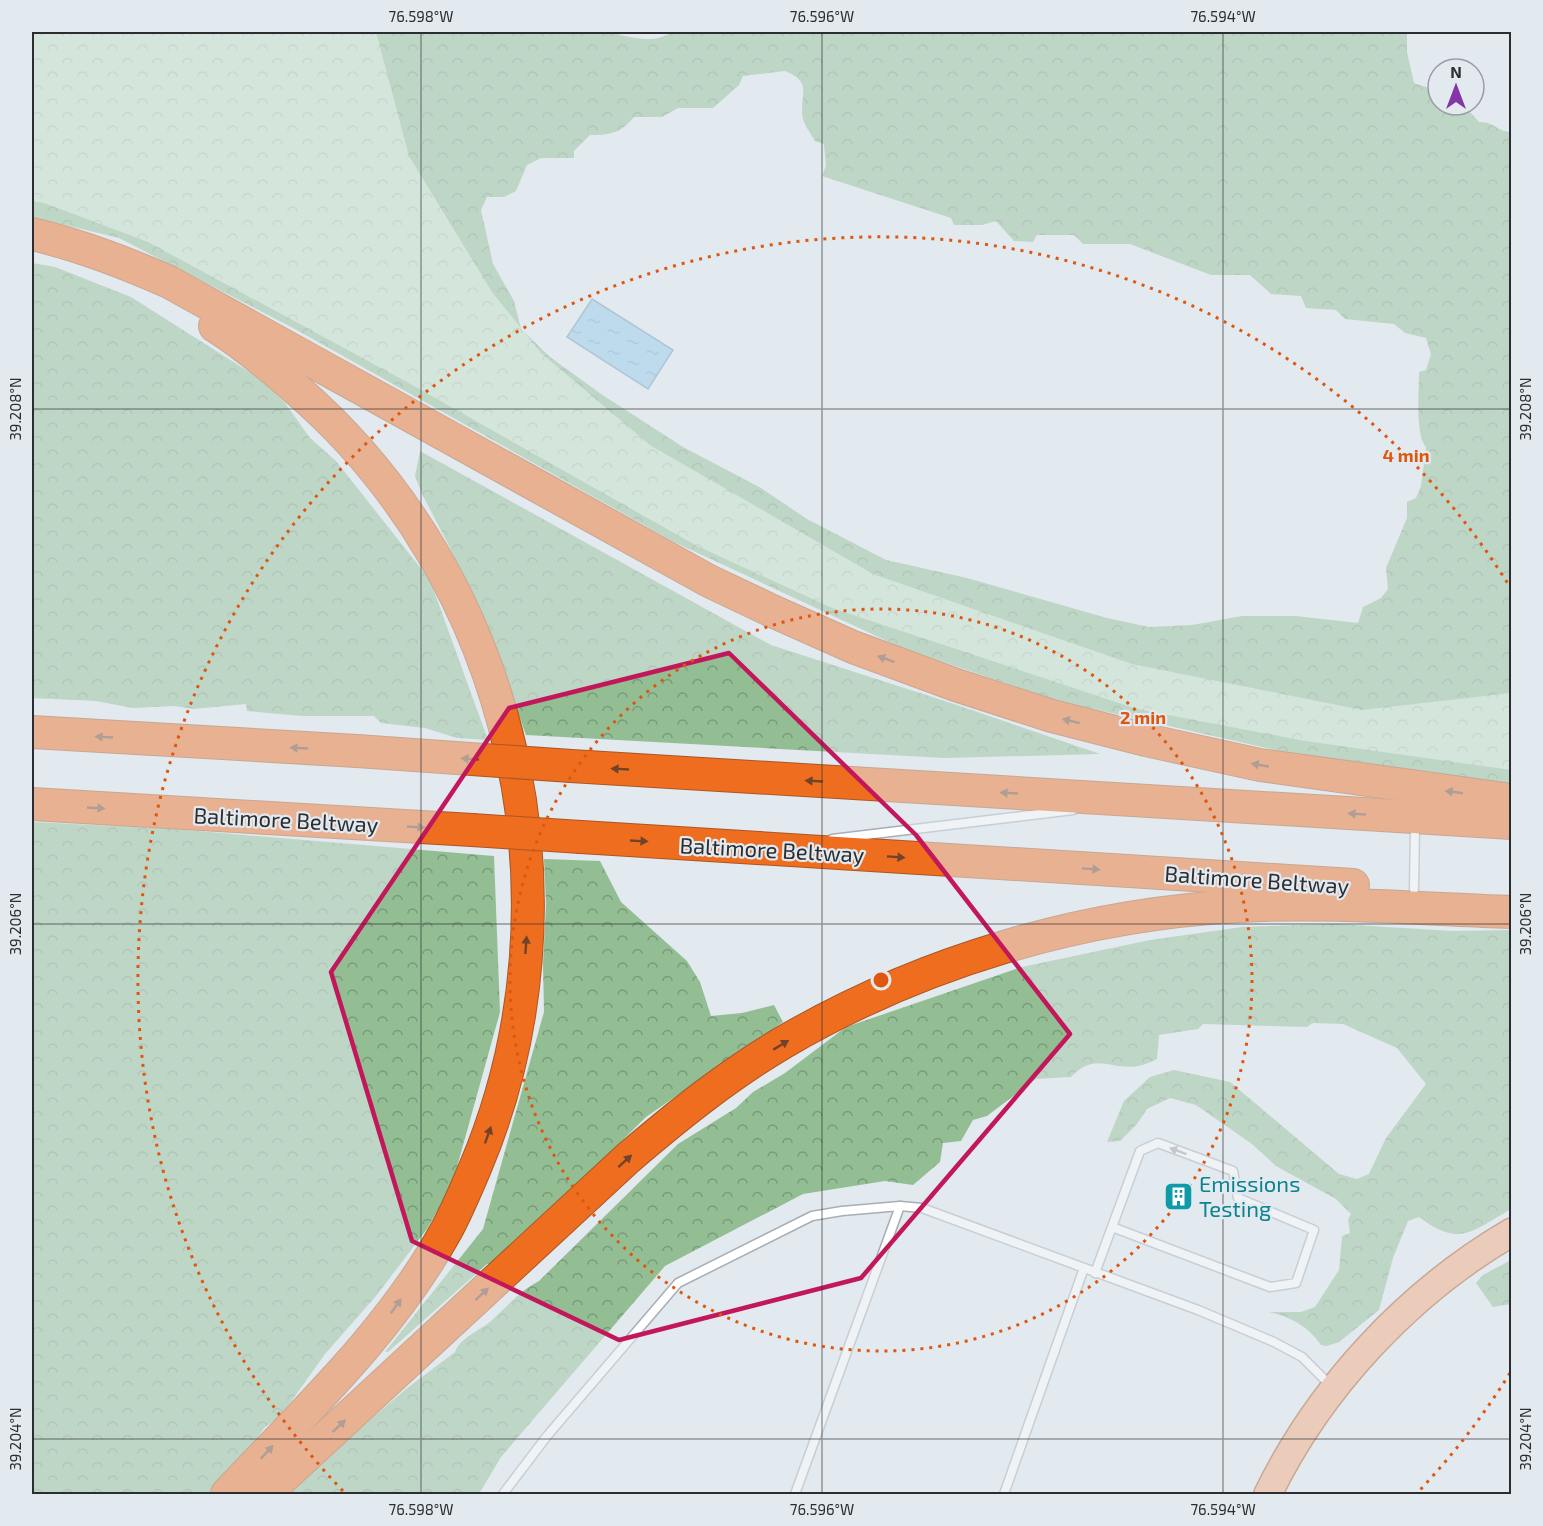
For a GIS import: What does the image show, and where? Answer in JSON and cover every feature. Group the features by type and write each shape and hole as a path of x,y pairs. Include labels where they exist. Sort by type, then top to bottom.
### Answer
{"highway":[{"path":"32,234 67,242 111,257 169,282 710,581 853,647 956,685 1052,716 1146,740 1260,765 1512,800"},
{"path":"32,245 120,276 170,300 228,334 315,405 351,442 388,486 421,533 472,627 493,683 507,731 517,784 526,850 528,915 524,981 504,1086 489,1135 447,1229 419,1275 382,1326 227,1494"},
{"path":"40,732 1512,823"},
{"name":"Baltimore Beltway","path":"34,804 1512,894"},
{"path":"265,1494 628,1158 683,1111 785,1042 896,986 963,961 1033,939 1094,924 1167,912 1304,904 1512,912"}],"main road":[{"path":"1268,1494 1280,1469 1334,1388 1379,1338 1426,1293 1487,1246 1512,1232"}],"lane":[{"path":"1093,808 1151,801"},
{"path":"824,840 1081,809"},
{"path":"1414,889 1415,817"},
{"path":"754,848 813,841"},
{"path":"1095,1273 1140,1151 1158,1143 1233,1171 1238,1198 1314,1230 1296,1283 1270,1287 1112,1227"},
{"path":"795,1494 900,1206"},
{"path":"503,1494 547,1436 678,1283 812,1216 842,1210 900,1206 922,1208 1198,1310 1274,1342 1302,1357 1334,1388"},
{"path":"1004,1494 1084,1268"}],"highlighted area":[{"path":"729,653 916,835 1070,1034 861,1278 619,1340 412,1241 331,972 509,708"}],"green space":[{"path":"32,32 376,32 409,156 492,292 541,353 650,445 873,574 1132,664 1362,710 1511,693 1511,770 1305,741 1137,709 832,608 697,546 405,381 148,242 44,203 32,201"},
{"path":"69,32 616,32 624,36 652,39 672,32 1407,32 1407,52 1414,83 1426,87 1426,117 1474,117 1479,122 1489,123 1511,132 1511,786 1311,758 1054,700 900,647 674,542 295,329 119,238 32,217 32,64","holes":["785,71 800,80 803,85 804,122 815,141 824,144 826,166 822,176 951,218 954,225 982,225 996,221 1014,241 1033,242 1037,235 1074,235 1083,244 1130,244 1211,275 1250,275 1271,294 1301,296 1306,308 1336,310 1345,319 1394,324 1405,333 1426,338 1431,354 1426,370 1419,372 1418,400 1420,433 1426,447 1421,486 1416,498 1407,502 1407,518 1386,568 1388,589 1381,598 1363,607 1358,623 1295,616 1242,616 1192,625 1149,627 1107,618 967,578 886,560 807,519 761,488 683,447 601,394 550,357 521,329 514,301 493,264 481,210 487,197 504,197 516,191 527,165 541,158 574,158 574,151 590,135 615,132 625,127 634,117 662,117 678,108 713,108 739,85 743,76"]},
{"path":"32,263 55,267 131,297 262,380 285,403 310,438 336,461 430,580 488,740 457,738 425,728 381,723 374,716 302,716 247,711 246,704 193,709 175,706 133,708 96,701 32,698"},
{"path":"420,451 771,645 1100,754 944,758 526,735 485,621 415,476"},
{"path":"32,822 174,829 494,856 500,1012 452,1185 427,1229 376,1296 325,1354 290,1403 276,1419 264,1428 248,1453 211,1494 32,1494"},
{"path":"544,859 600,861 621,902 687,961 700,982 711,1016 742,1013 774,1005 783,1022 646,1117 546,1216 541,1216 511,1248 492,1264 487,1264 388,1352 385,1352 483,1229 544,1012 543,965 546,904"},
{"path":"1337,924 1453,931 1511,930 1511,1209 1466,1233 1445,1232 1419,1217 1408,1221 1393,1258 1379,1310 1339,1342 1327,1346 1321,1345 1298,1323 1269,1312 1301,1312 1315,1307 1339,1270 1342,1236 1350,1233 1348,1219 1351,1214 1336,1199 1276,1166 1252,1144 1196,1105 1170,1098 1147,1109 1137,1124 1120,1141 1107,1142 1124,1101 1150,1077 1174,1070 1230,1082 1339,1174 1357,1179 1369,1174 1386,1138 1426,1084 1397,1048 1343,1024 1313,1023 1307,1027 1203,1024 1198,1029 1159,1035 1157,1059 1145,1064 1128,1067 1096,1063 1080,1069 1071,1077 1036,1079 987,1116 973,1120 961,1141 943,1143 940,1162 913,1185 885,1181 803,1194 665,1266 501,1457 479,1494 284,1494 406,1389 455,1352 465,1339 491,1321 519,1295 539,1281 678,1144 736,1108 753,1092 785,1073 846,1027 1022,967 1150,940 1242,927"},
{"path":"1511,1260 1511,1304 1493,1307 1476,1283 1483,1275"}],"water":[{"path":"592,299 673,350 648,389 567,337"}],"place":[{"name":"Emissions Testing","path":"1178,1196"}]}
